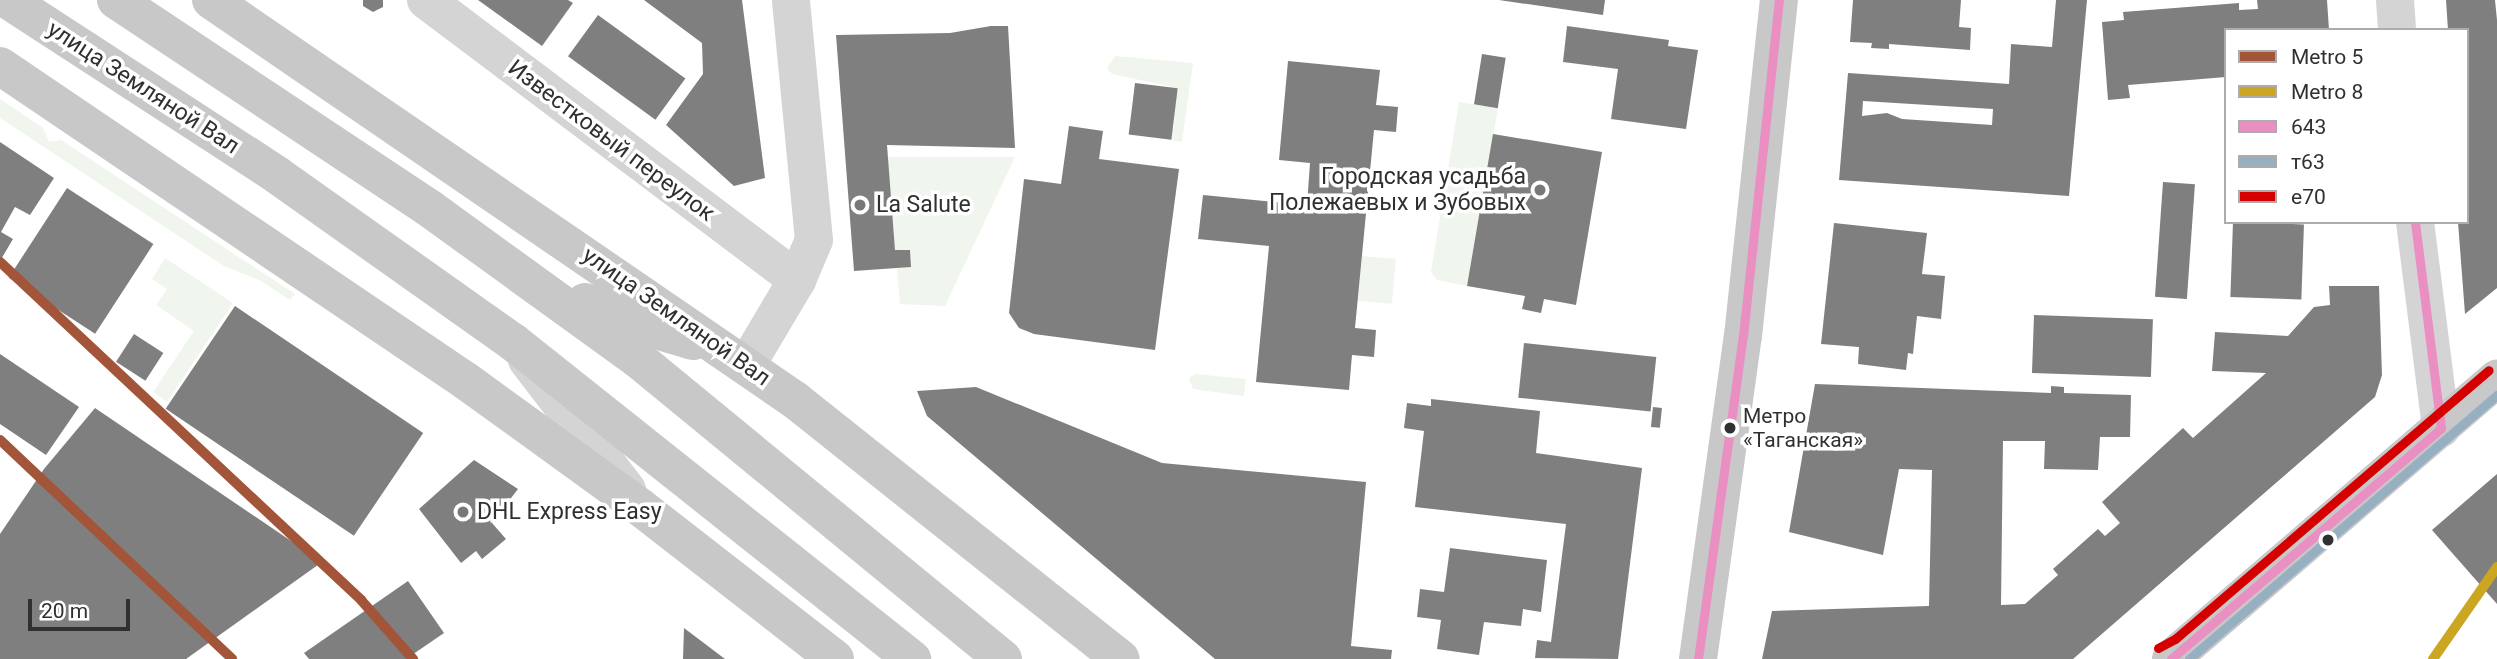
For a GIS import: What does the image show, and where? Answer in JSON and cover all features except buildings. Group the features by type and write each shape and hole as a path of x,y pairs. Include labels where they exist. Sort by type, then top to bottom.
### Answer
{"main road":[{"name":"улица Земляной Вал","path":"8,0 277,175 513,342 912,659"},
{"path":"116,0 309,126 505,261 639,360 1003,659"},
{"name":"улица Земляной Вал","path":"211,0 618,274 742,364 1121,659"},
{"path":"1698,659 1746,311 1779,0"},
{"path":"0,66 249,230 640,507 835,659"},
{"path":"505,261 626,321 674,332 742,364"},
{"path":"2173,656 2497,379"}],"street":[{"name":"Известковый переулок","path":"426,0 797,280"},
{"path":"742,364 797,280 814,240 791,0"},
{"path":"2395,0 2397,28"},
{"path":"2415,224 2441,429"},
{"path":"513,342 640,507"}],"shaded area":[{"path":"1115,56 1193,63 1182,142 1171,140 1177,88 1112,74 1107,68"},
{"path":"0,99 43,128 49,142 61,140 295,294 290,300 261,281 224,266 0,118"},
{"path":"1459,102 1498,108 1467,286 1437,280 1431,272"},
{"path":"887,157 1015,157 945,306 900,304 897,268 911,267 910,250 895,250"},
{"path":"1362,256 1396,259 1392,304 1358,301"},
{"path":"165,258 233,303 167,402 153,392 194,331 156,305 167,289 152,279"},
{"path":"1195,374 1246,379 1244,396 1193,389 1189,378"}],"metro line":[{"name":"5","path":"0,262 361,600 413,659"},
{"name":"5","path":"0,440 232,659"},
{"name":"8","path":"2433,659 2497,567"}],"transit line":[{"name":"643","path":"1698,659 1743,336 1779,0"},
{"name":"643","path":"2171,659 2441,428 2415,224"},
{"name":"е70","path":"2158,648 2175,639 2489,370"},
{"name":"т63","path":"2189,659 2497,395"}],"place":[{"name":"Городская усадьба Полежаевых и Зубовых","path":"1540,190"},
{"name":"La Salute","path":"860,205"},
{"name":"Метро «Таганская»","path":"1730,428"},
{"name":"DHL Express Easy","path":"463,512"}]}
